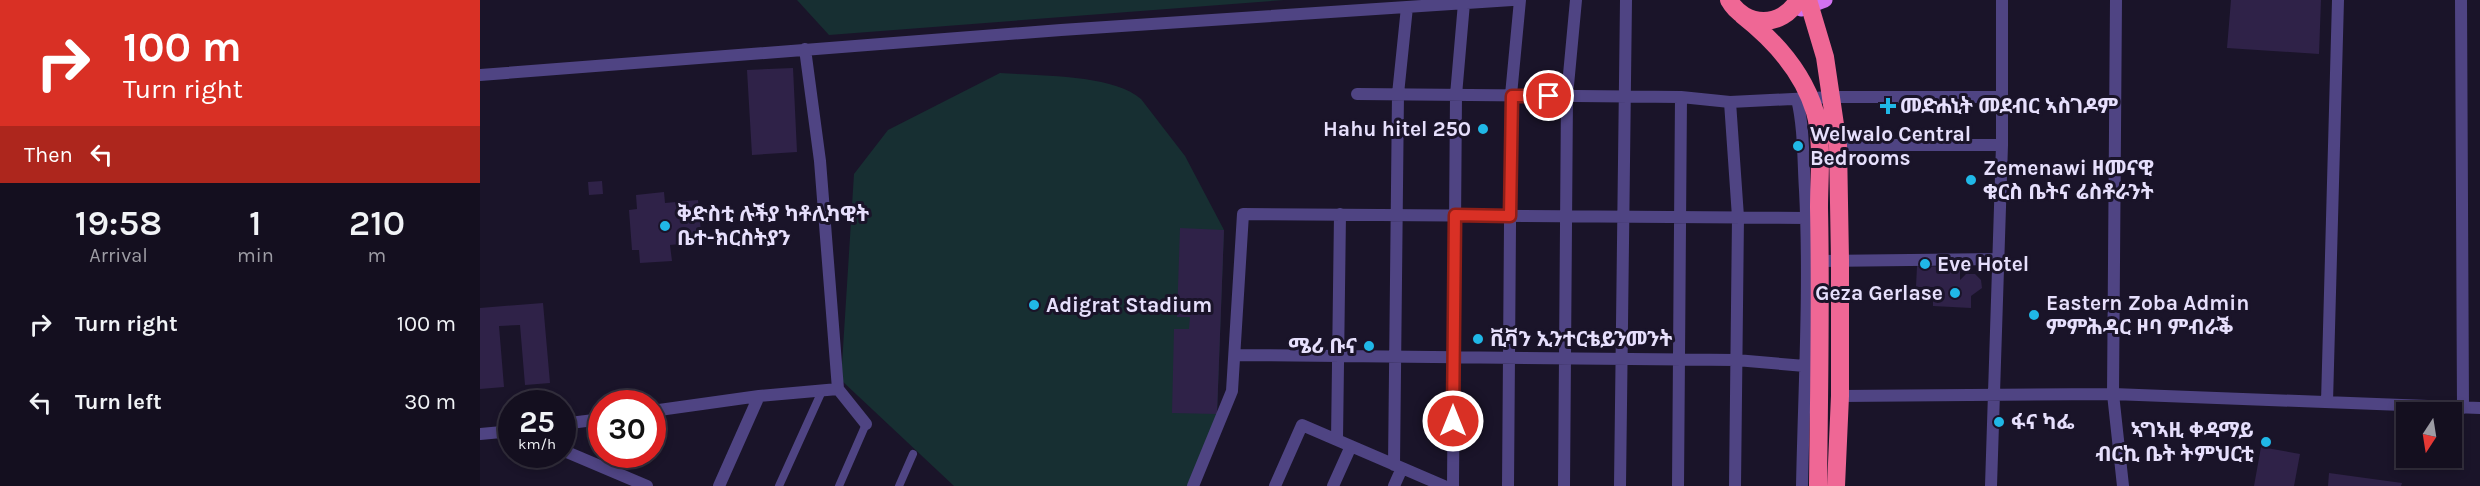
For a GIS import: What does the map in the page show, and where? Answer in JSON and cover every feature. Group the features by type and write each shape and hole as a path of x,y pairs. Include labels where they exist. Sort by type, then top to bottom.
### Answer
{"highway":[{"path":"1729,0 1742,15 1760,29 1791,64 1803,82 1803,99 1816,114 1821,261 1818,486"},
{"path":"1742,15 1762,21 1784,16 1810,1 1825,57 1838,145 1840,396 1836,486"}],"street":[{"path":"480,75 1361,5 1407,7 1512,0"},
{"path":"1508,486 1512,96 1520,0"},
{"path":"1564,486 1567,96 1576,0"},
{"path":"1620,486 1623,97 1626,0"},
{"path":"1991,486 2002,145 2002,0"},
{"path":"2116,0 2113,394 2123,486"},
{"path":"2327,402 2338,0"},
{"path":"2461,0 2463,408"},
{"path":"1453,486 1456,95 1464,3"},
{"path":"1394,486 1398,466 1396,356 1398,94 1407,7"},
{"path":"805,49 820,161 838,389 866,424"},
{"path":"1357,94 1682,97 1730,102 1832,97 2002,97"},
{"path":"1678,486 1682,97"},
{"path":"1802,486 1807,313 1806,218 1801,116 1803,99"},
{"path":"1730,102 1738,218 1735,486"},
{"path":"1838,145 2002,145"},
{"path":"1193,486 1232,391 1243,214 1806,218"},
{"path":"1338,440 1340,214"},
{"path":"1821,261 1999,259"},
{"path":"1234,355 1736,360 1805,366"},
{"path":"666,409 759,396 838,389"},
{"path":"1840,396 2113,394 2480,408"},
{"path":"720,486 759,396"},
{"path":"1275,486 1302,425 1443,486"},
{"path":"480,434 498,432"},
{"path":"1333,486 1351,446"},
{"path":"576,456 647,486"}],"lane":[{"path":"779,486 822,391"},
{"path":"838,486 866,424"},
{"path":"899,486 913,454"}],"green space":[{"path":"797,0 1284,0 829,35"},
{"name":"Adigrat Stadium","path":"1000,73 1094,81 1128,91 1141,99 1185,156 1224,230 1217,414 1188,486 954,486 841,380 854,174 888,130"}],"building":[{"path":"2231,0 2321,0 2319,54 2227,48"},
{"path":"793,68 797,152 752,155 747,70"},
{"path":"602,181 603,194 589,195 588,182"},
{"name":"ቅድስቲ ሉችያ ካቶሊካዊት ቤተ-ክርስትያን","path":"664,192 665,203 698,200 702,242 670,245 672,261 640,263 639,250 632,250 629,210 637,209 636,195"},
{"path":"1180,228 1224,230 1217,414 1172,413 1174,329 1189,329 1190,317 1177,317"},
{"path":"1917,266 1960,267 1960,280 1966,274 1975,274 1981,280 1982,288 1971,296 1971,308 1933,306 1933,287 1916,287"},
{"path":"543,303 550,383 525,385 520,325 499,326 504,387 480,389 480,308"},
{"path":"2261,447 2300,454 2294,486 2254,486"},
{"path":"2329,473 2402,483 2401,486 2328,486"}],"place":[{"name":"መድሐኒት መደብር ኣስገዶም","path":"1888,106"},
{"name":"Hahu hitel 250","path":"1483,129"},
{"name":"Welwalo Central Bedrooms","path":"1798,146"},
{"name":"Zemenawi ዘመናዊ ቁርስ ቤትና ሬስቶራንት","path":"1971,180"},
{"name":"ቅድስቲ ሉችያ ካቶሊካዊት ቤተ-ክርስትያን","path":"665,226"},
{"name":"Eve Hotel","path":"1925,264"},
{"name":"Geza Gerlase","path":"1955,293"},
{"name":"Adigrat Stadium","path":"1034,305"},
{"name":"Eastern Zoba Admin ምምሕዳር ዞባ ምብራቕ","path":"2034,315"},
{"name":"ቪቫን ኢንተርቴይንመንት","path":"1478,339"},
{"name":"ሜሪ ቡና","path":"1369,346"},
{"name":"ፋና ካፌ","path":"1999,422"},
{"name":"ኣግኣዚ ቀዳማይ ብርኪ ቤት ትምህርቲ","path":"2266,442"}],"route":[{"path":"1453,421 1455,215 1510,216 1512,96 1549,96"}]}
